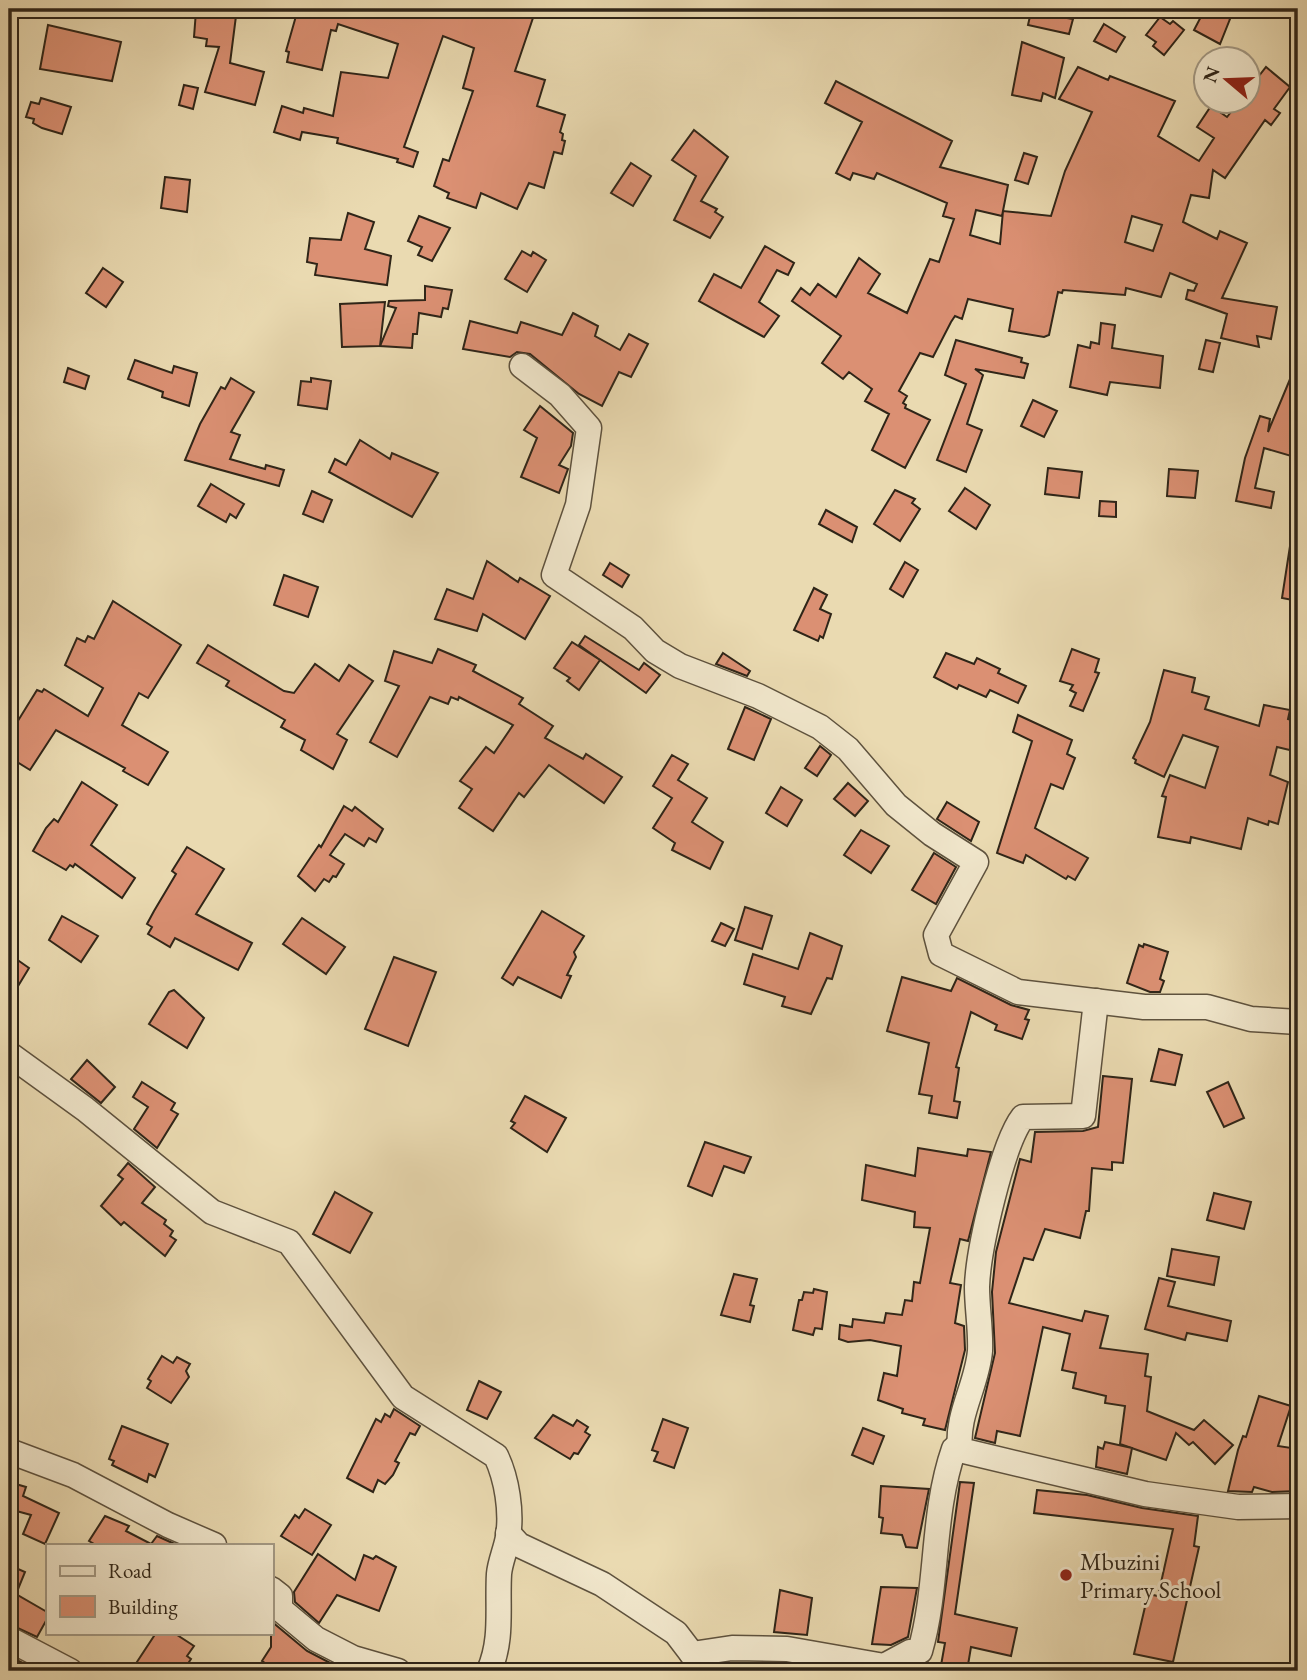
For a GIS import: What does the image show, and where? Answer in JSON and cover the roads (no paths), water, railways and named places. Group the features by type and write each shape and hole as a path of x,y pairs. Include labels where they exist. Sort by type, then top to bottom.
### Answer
{"street":[{"path":"522,366 560,395 589,428 578,505 554,575 634,628 655,651 680,666 758,696 820,726 848,749 896,804 932,834 976,862 936,935 942,954 1018,992 1144,1007 1207,1007 1251,1019 1298,1022"},
{"path":"1096,1001 1083,1115 1023,1117 1016,1126 1002,1166 977,1284 980,1352 958,1430 960,1450 1145,1494 1238,1507 1298,1506"},
{"path":"9,1054 85,1109 212,1212 289,1242 403,1397 496,1456 503,1471 509,1510 508,1534 499,1571 498,1652 489,1671"},
{"path":"692,1654 732,1648 787,1649 884,1666 910,1652 920,1651 931,1613 932,1561 946,1469 954,1449 960,1445"},
{"path":"9,1451 73,1475 167,1525 212,1544"},
{"path":"508,1534 519,1545 602,1584 676,1633 710,1671"},
{"path":"273,1591 280,1596 280,1609 316,1639 353,1658 398,1671"},
{"path":"9,1639 70,1671"}],"place":[{"name":"Mbuzini Primary School","path":"1066,1575"}]}
